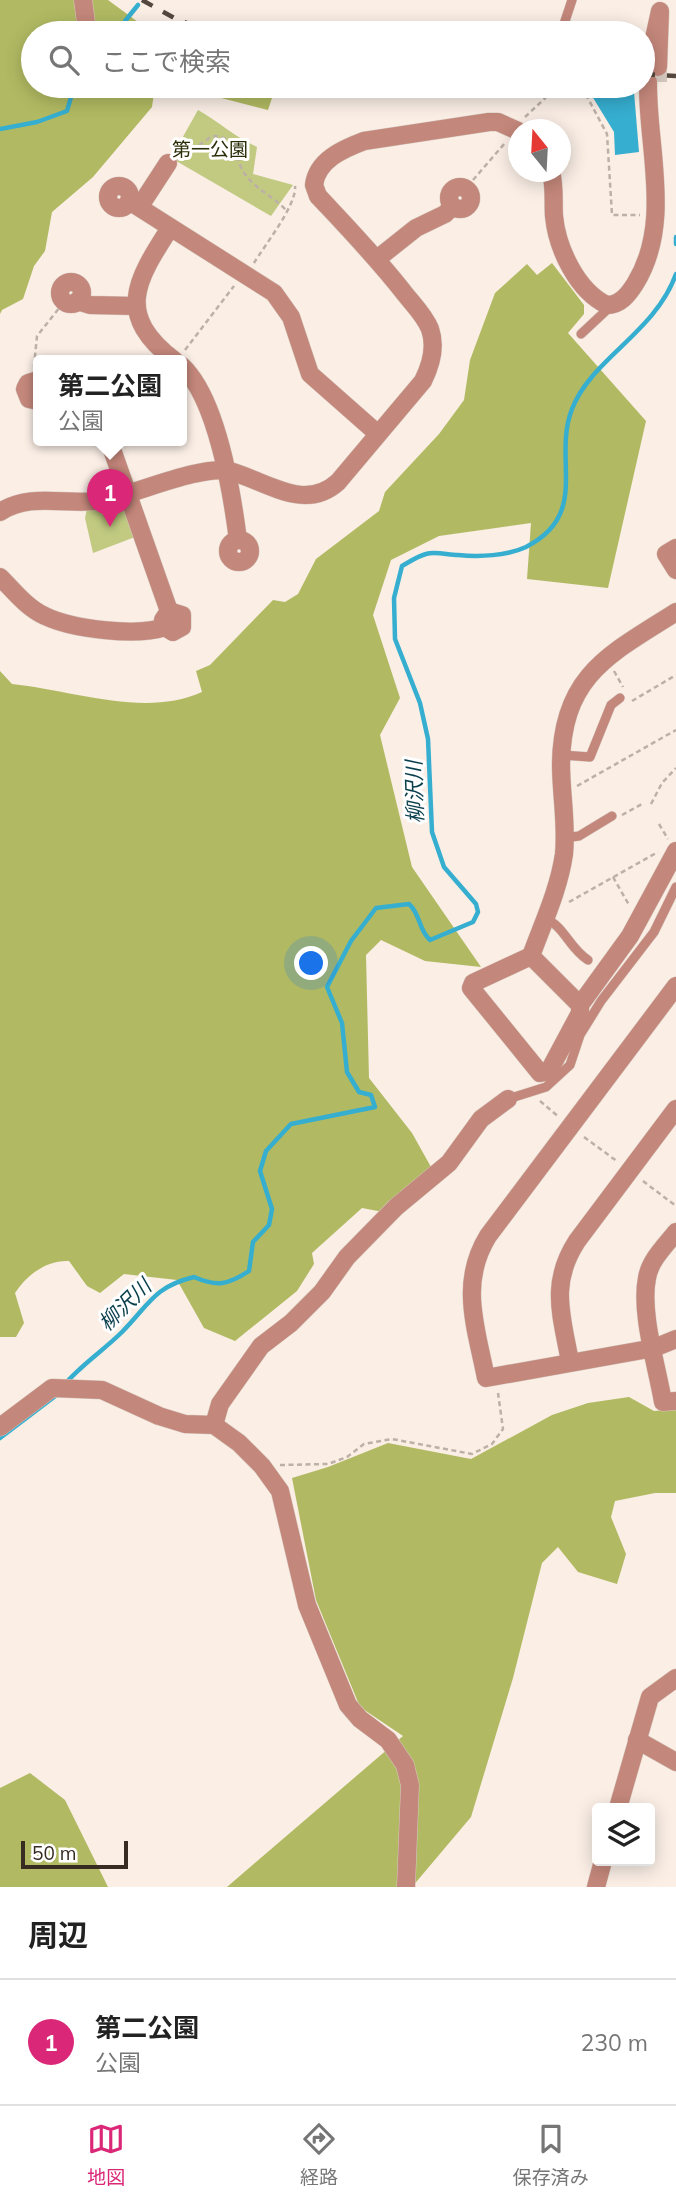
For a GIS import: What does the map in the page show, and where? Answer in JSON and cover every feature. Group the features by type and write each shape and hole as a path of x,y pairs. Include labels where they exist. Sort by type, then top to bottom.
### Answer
{"street":[{"path":"83,0 86,21"},
{"path":"655,57 661,6"},
{"path":"552,182 554,216 565,256 588,292 602,303 611,306 621,301 634,285 652,243 656,214 651,136 652,98"},
{"path":"0,512 33,500 95,502 209,471 228,471 296,496 321,494 338,482 423,381 430,366 433,345 430,328 420,312 377,259 318,196 314,185 320,167 350,146 364,141 489,122 508,126"},
{"path":"168,163 134,203 274,293 291,317 310,374 378,434"},
{"path":"377,259 416,228 445,214 453,206"},
{"path":"170,228 139,281 135,306 145,334 175,355"},
{"path":"68,304 135,306"},
{"path":"187,368 200,388 228,471 238,540"},
{"path":"33,377 25,389 29,399 33,400"},
{"path":"0,577 27,604 45,616 68,624 127,631 153,631 167,619 111,446"},
{"path":"676,548 666,554 676,570"},
{"path":"671,849 631,936 580,1005 580,1013 549,1071 540,1073 471,988 473,983 531,956 545,918 559,877 564,838 562,755 566,720 573,699 605,657 676,612"},
{"path":"531,956 580,1005"},
{"path":"676,986 488,1236 474,1263 471,1296 486,1378 654,1348 676,1339"},
{"path":"214,1425 220,1404 261,1346 314,1300 366,1237 396,1207 449,1163 481,1119 508,1099"},
{"path":"570,1362 558,1294 563,1264 577,1241 676,1109"},
{"path":"676,1232 653,1262 647,1277 646,1302 663,1402 676,1401"},
{"path":"0,1427 62,1388 102,1390 159,1416 185,1424 214,1425 239,1443 262,1466 280,1491 307,1605 348,1705 360,1720 388,1740 405,1765 410,1785 407,1887"},
{"path":"619,1803 650,1697 676,1678"},
{"path":"637,1740 676,1762"},
{"path":"596,1887 602,1866"}],"lane":[{"path":"565,21 572,0"},
{"path":"581,334 611,306"},
{"path":"562,755 590,757 611,705 620,698"},
{"path":"564,838 579,836 612,816"},
{"path":"508,1099 546,1087 570,1065 580,1035 601,1001 654,932 676,887"},
{"path":"545,918 558,924 575,952 588,960"}],"path":[{"path":"527,119 545,98"},
{"path":"588,98 607,134 612,215 647,214"},
{"path":"184,148 188,153 212,136 228,139 236,149 246,176 286,210"},
{"path":"473,180 508,140"},
{"path":"250,268 296,193 295,186"},
{"path":"184,355 233,287"},
{"path":"36,355 37,337 68,304"},
{"path":"618,677 632,702 676,675"},
{"path":"571,790 676,730"},
{"path":"650,804 662,782 676,768"},
{"path":"612,816 622,815 642,804"},
{"path":"569,902 660,850 671,849 659,824"},
{"path":"613,877 629,905 636,907"},
{"path":"529,1092 676,1206"},
{"path":"262,1466 328,1464 347,1457 364,1444 391,1439 472,1454 492,1444 503,1429 494,1376"}],"green space":[{"path":"0,0 108,0 137,21 21,21 21,98 153,98 152,107 93,177 52,212 45,251 34,266 23,299 2,310 0,314"},
{"path":"222,98 272,98 268,110"},
{"name":"第一公園","path":"198,110 257,147 253,174 293,185 271,216 171,158"},
{"path":"552,263 584,305 584,314 568,333 646,421 608,588 527,579 531,523 439,536 391,560 373,615 400,698 380,735 412,867 481,967 425,961 381,940 366,955 369,1078 412,1133 431,1167 383,1212 362,1208 312,1253 314,1264 297,1291 235,1341 204,1328 177,1280 124,1274 100,1293 87,1286 69,1261 45,1266 25,1280 15,1293 24,1323 16,1337 0,1337 0,671 12,684 108,700 157,703 202,692 196,671 210,665 273,600 285,602 298,594 316,559 379,511 385,492 439,434 464,400 470,360 495,293 527,264 537,275"},
{"path":"114,506 127,512 135,537 93,553 85,518 87,509"},
{"path":"629,1397 654,1411 676,1409 676,1493 655,1493 615,1501 611,1517 626,1554 617,1584 578,1572 558,1547 542,1563 513,1678 471,1817 412,1887 227,1887 403,1736 360,1707 316,1600 292,1478 388,1443 471,1459 552,1415 588,1403"},
{"path":"30,1773 65,1800 108,1887 0,1887 0,1788"}],"water":[{"path":"593,98 634,98 639,152 615,155 614,132"}],"waterway":[{"path":"125,21 138,5"},
{"path":"0,129 37,122 67,111 71,98"},
{"name":"柳沢川","path":"676,237 676,244"},
{"name":"柳沢川","path":"65,1384 122,1332 153,1298 169,1286 194,1277 222,1283 249,1271 253,1242 269,1225 272,1209 260,1171 266,1151 291,1124 375,1107 371,1095 359,1092 347,1072 342,1023 327,987 351,941 376,908 409,904 430,940 473,922 478,912 476,904 444,867 432,832 428,739 420,703 395,639 394,598 402,566 430,553 475,556 510,552 526,547 546,534 558,519 564,502 567,428 572,409 593,375 654,313 676,274"},
{"name":"柳沢川","path":"0,1438 58,1394"}],"tunnel":[{"path":"658,67 658,82"}],"railway":[{"path":"142,0 181,21"},
{"path":"655,75 676,76"}],"place":[{"name":"第二公園","path":"110,527"}]}
